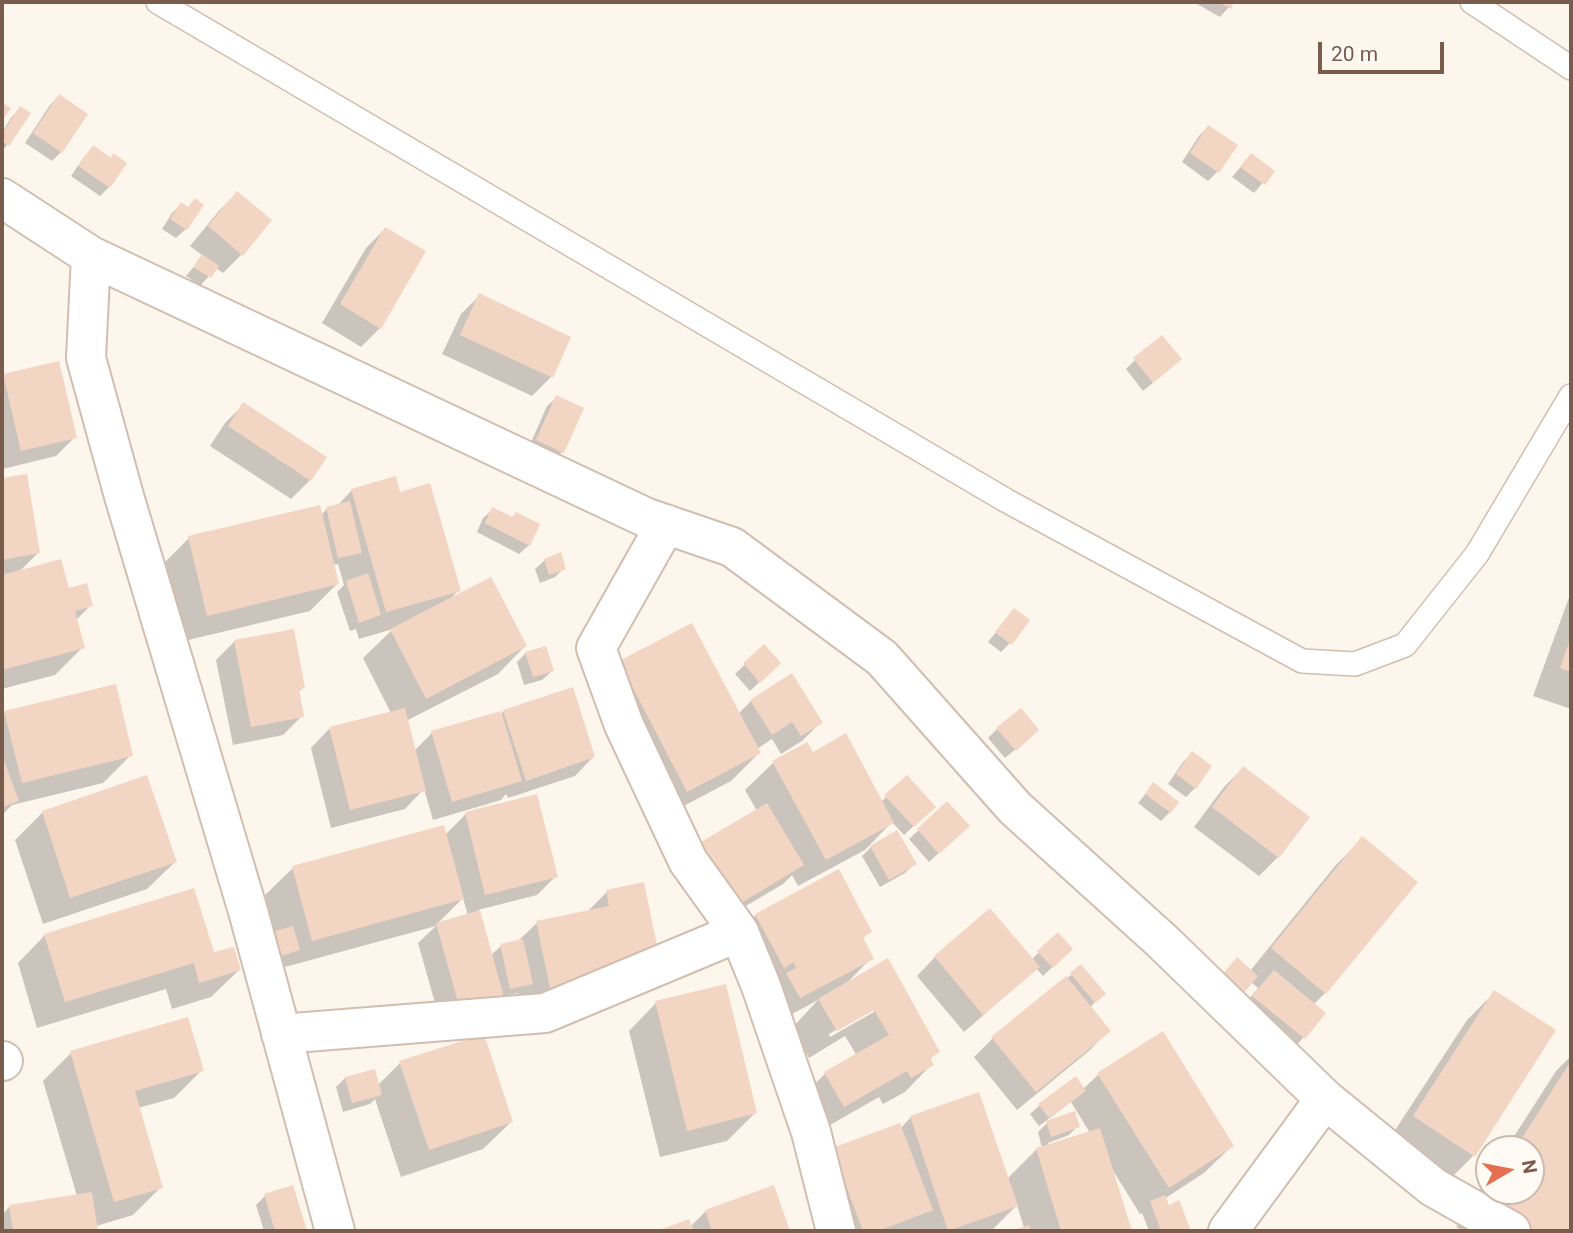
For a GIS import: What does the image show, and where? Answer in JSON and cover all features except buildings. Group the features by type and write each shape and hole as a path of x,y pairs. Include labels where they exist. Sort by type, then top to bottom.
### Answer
{"street":[{"path":"2,198 91,256 647,518 732,547 882,658 1015,808 1162,941 1325,1099 1433,1187 1511,1231"},
{"path":"91,256 86,358 124,496 248,911 335,1231"},
{"path":"666,524 596,648 624,725 688,861 740,932 811,1132 836,1231"},
{"path":"281,1034 545,1013 740,932"},
{"path":"1228,1231 1325,1099"}],"lane":[{"path":"158,2 1007,501 1302,661 1355,664 1405,645 1477,554 1571,396"},
{"path":"1472,2 1571,68"}]}
